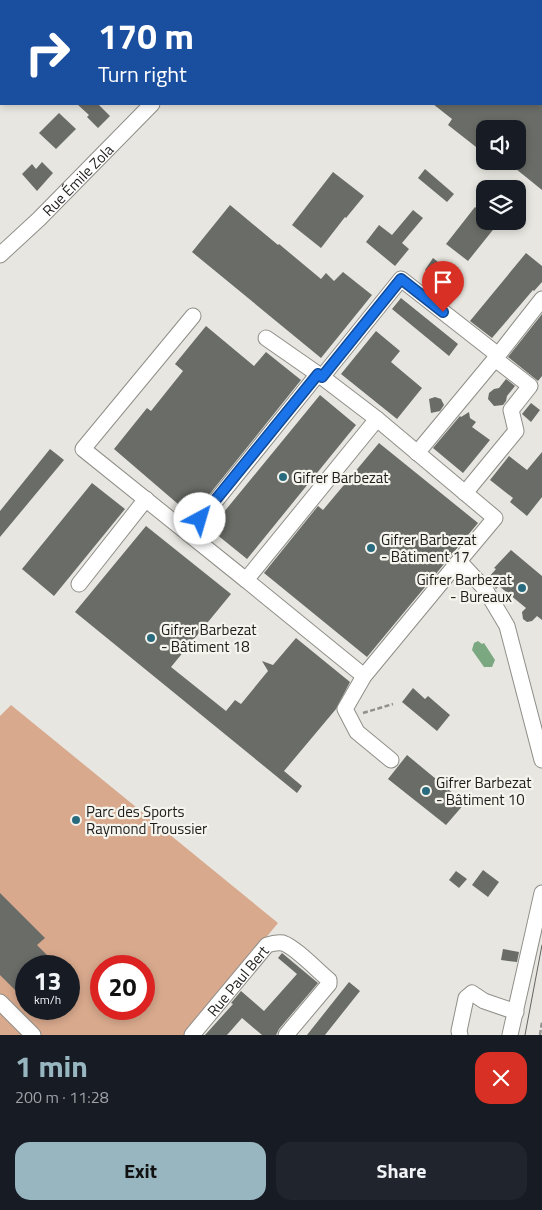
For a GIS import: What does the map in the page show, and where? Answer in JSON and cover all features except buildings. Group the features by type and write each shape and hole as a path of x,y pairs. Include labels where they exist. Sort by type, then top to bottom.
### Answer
{"street":[{"name":"Rue Émile Zola","path":"2,251 144,107"},
{"path":"188,534 401,279 530,386 511,410 516,431 465,493"},
{"path":"417,453 497,357 542,299"},
{"path":"193,316 83,449 364,676"},
{"path":"266,338 376,419 495,518 364,676 345,709 357,732 391,760"},
{"path":"246,580 376,419"},
{"path":"79,584 146,499"},
{"path":"459,561 485,589 507,626 542,760"},
{"path":"510,1035 542,893"},
{"name":"Rue Paul Bert","path":"192,1035 267,945 275,942 283,943 291,948 329,980 329,984 286,1035"},
{"path":"460,1035 458,1031 466,998 472,993 484,1001 516,1012"},
{"path":"0,1002 33,1035"}],"path":[{"path":"349,718 393,704"},
{"path":"540,1035 542,1022"}],"shaded area":[{"path":"478,641 482,644 484,643 495,660 492,667 484,667 472,650 474,643"},
{"name":"Parc des Sports Raymond Troussier","path":"11,705 278,923 185,1035 0,1035 0,716"}],"tram line":[{"path":"525,1035 542,945"}],"place":[{"name":"Gifrer Barbezat","path":"283,477"},
{"name":"Gifrer Barbezat - Bâtiment 17","path":"371,548"},
{"name":"Gifrer Barbezat - Bureaux","path":"522,588"},
{"name":"Gifrer Barbezat - Bâtiment 18","path":"151,638"},
{"name":"Gifrer Barbezat - Bâtiment 10","path":"426,791"},
{"name":"Parc des Sports Raymond Troussier","path":"76,820"}],"route":[{"path":"200,519 318,374 322,377 401,279 443,312"}]}
